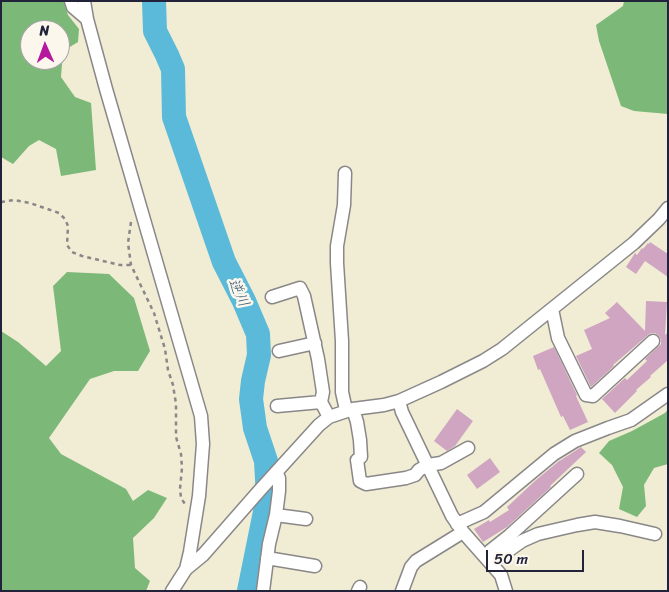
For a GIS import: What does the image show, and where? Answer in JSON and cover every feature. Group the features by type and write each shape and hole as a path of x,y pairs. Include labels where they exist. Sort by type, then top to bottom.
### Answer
{"street":[{"path":"71,1 72,7 87,19"},
{"path":"84,1 87,19 106,88 201,416 203,444 196,516 186,569 172,591"},
{"path":"345,173 344,204 337,264 342,341 342,392 349,410 357,422 361,457 357,460 360,481 366,484 406,478 415,475 419,470 428,465 440,463 468,448"},
{"path":"186,569 204,555 275,473 319,425 329,417 349,410 399,401 483,361 502,349 552,310 634,243 668,208"},
{"path":"272,297 300,288 304,296 315,343 323,392 321,402 329,417"},
{"path":"552,310 558,338 586,395 594,396 653,341"},
{"path":"279,351 315,343"},
{"path":"402,591 411,567 416,561 484,512 554,454 576,442 631,420 668,394"},
{"path":"399,401 402,412 460,528 501,575 506,591"},
{"path":"277,406 321,402"},
{"path":"263,591 269,544 276,515 279,478 275,473"},
{"path":"491,563 490,551 516,530 577,474"},
{"path":"276,515 306,519"},
{"path":"491,563 522,541 538,534 577,525 595,522 654,534"},
{"path":"267,558 315,566"}],"path":[{"path":"1,202 14,200 59,212 68,226 67,245 72,252 120,265 131,265"},
{"path":"139,205 130,226 128,243 131,265 154,313 165,349 176,404 176,437 182,468 181,498 190,512 196,516"}],"green space":[{"path":"1,1 64,1 68,15 79,29 78,42 70,47 70,20 20,20 20,70 62,70 61,77 75,97 91,103 96,170 61,176 56,149 39,140 29,146 13,164 1,157"},
{"path":"624,1 668,1 668,114 634,111 621,106 599,41 596,25 623,6"},
{"path":"67,272 109,274 134,298 150,351 138,371 114,371 90,379 49,438 61,454 126,489 133,501 148,490 167,498 154,518 133,538 135,568 150,581 146,591 1,591 1,331 18,342 46,366 61,351 53,286"},
{"path":"668,409 668,464 654,468 644,485 646,506 637,517 619,509 623,487 612,465 599,453 609,441 632,431 665,413"}],"building":[{"path":"650,242 668,254 668,277 645,261 636,274 626,267 635,253 637,255"},
{"path":"646,301 667,302 665,335 668,332 668,360 615,413 602,399 625,378 627,380 647,361 645,359 661,344 659,336 655,333 648,335 591,387 576,356 592,349 584,330 610,318 605,313 617,302 645,331"},
{"path":"554,347 588,422 570,430 563,416 561,417 533,356"},
{"path":"457,409 473,421 455,446 447,451 434,441"},
{"path":"581,447 586,452 551,487 507,527 483,542 474,529 509,510 507,507 536,480 559,461"},
{"path":"490,458 500,472 477,489 467,475"}],"waterway":[{"name":"逆川","path":"154,1 155,31 173,69 174,117 224,262 258,334 259,355 251,399 255,428 266,461 268,497 249,591"}]}
